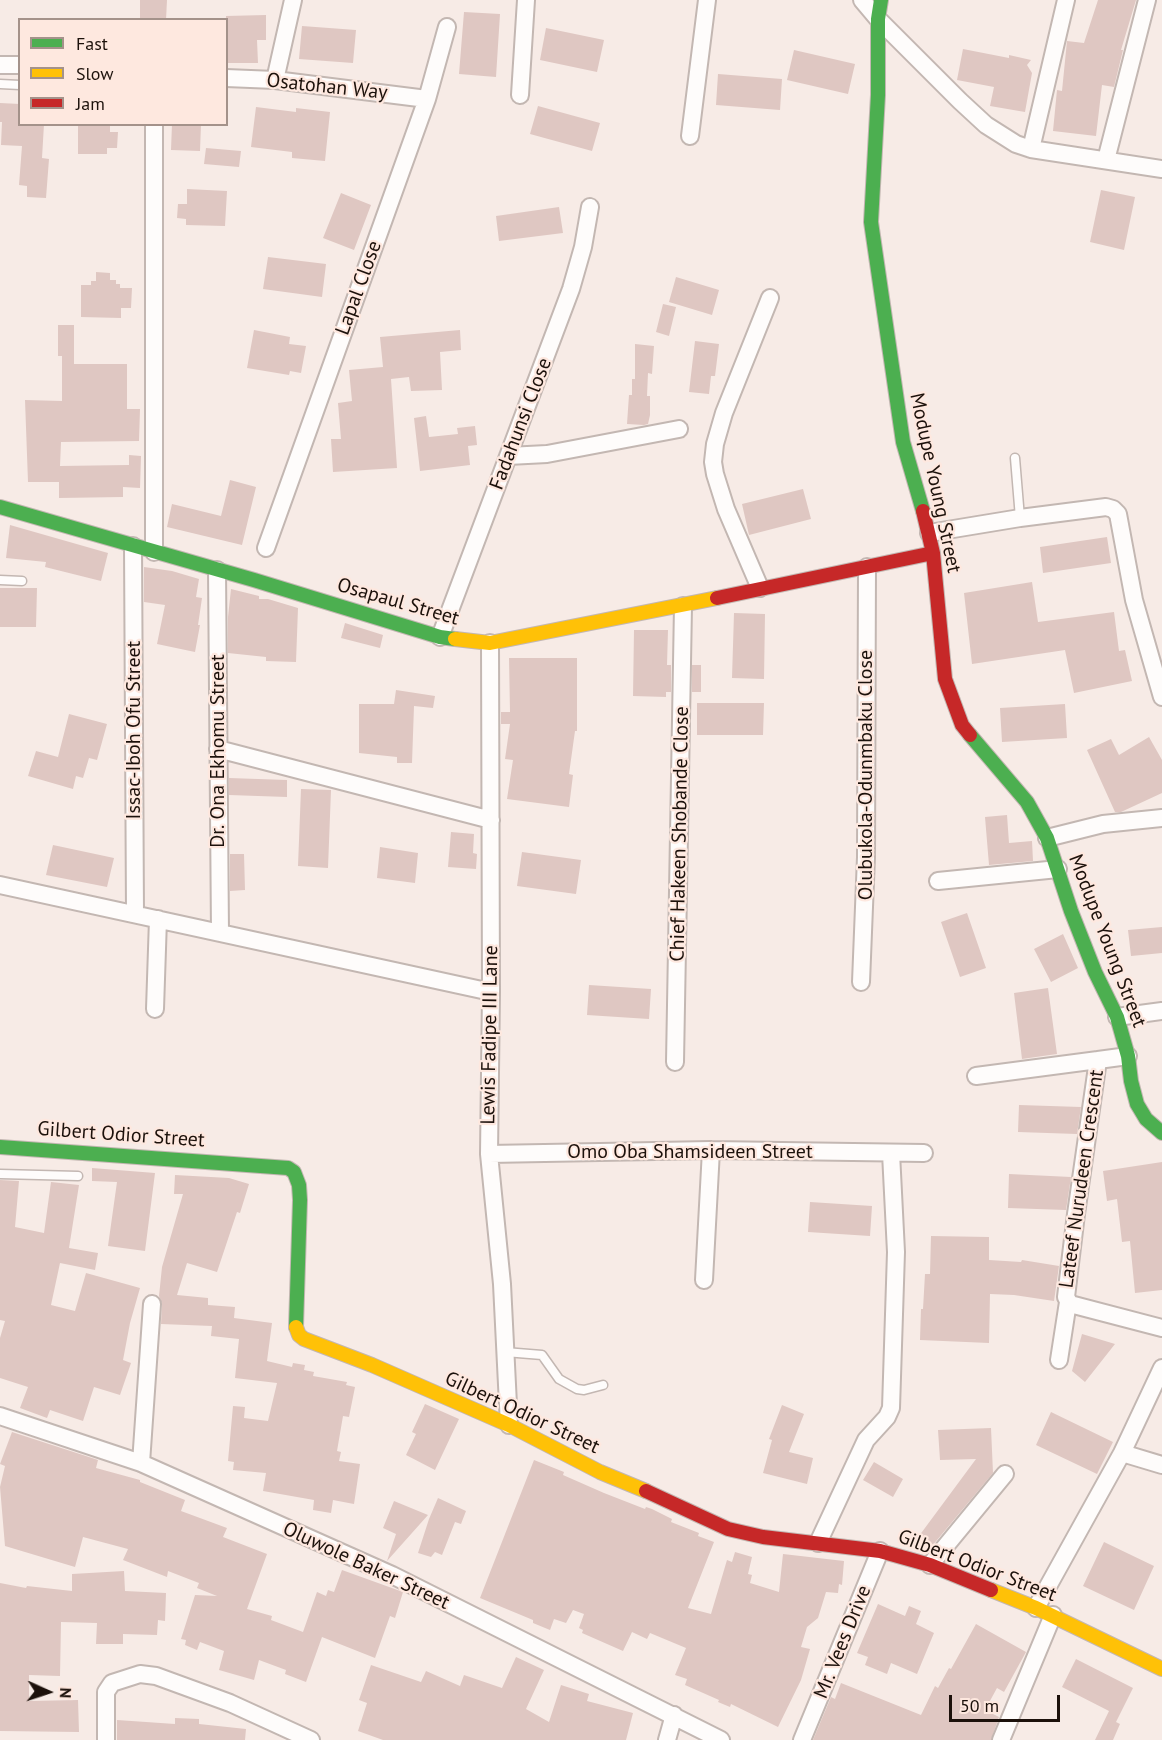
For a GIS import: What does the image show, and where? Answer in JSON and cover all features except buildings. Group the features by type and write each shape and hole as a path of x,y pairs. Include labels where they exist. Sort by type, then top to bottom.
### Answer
{"street":[{"path":"275,80 293,0"},
{"path":"520,95 526,0"},
{"path":"690,136 707,0"},
{"path":"862,0 878,20 986,125 1016,144 1031,149 1162,169"},
{"name":"Modupe Young Street","path":"881,0 878,20 878,95 873,159 872,231 903,441 930,533 945,679 962,725 1027,801 1047,838 1079,931 1117,1017 1128,1056 1137,1104 1146,1119 1162,1133"},
{"path":"1031,149 1066,0"},
{"path":"1106,160 1147,0"},
{"name":"Lapal Close","path":"266,548 427,99 447,27"},
{"path":"0,65 18,65"},
{"name":"Osatohan Way","path":"228,78 275,80 427,99"},
{"path":"154,126 154,552"},
{"name":"Fadahunsi Close","path":"440,637 571,289 591,207"},
{"path":"760,588 726,509 714,474 713,462 715,444 724,413 770,298"},
{"path":"508,456 547,454 679,429"},
{"name":"Osapaul Street","path":"0,507 440,637 490,644 933,553"},
{"path":"930,533 1106,507 1116,512 1134,600 1162,697"},
{"name":"Issac-Iboh Ofu Street","path":"133,546 135,915"},
{"name":"Olubukola-Odunmbaku Close","path":"861,982 866,906 867,567"},
{"name":"Dr. Ona Ekhomu Street","path":"217,570 220,933"},
{"name":"Chief Hakeen Shobande Close","path":"675,1062 683,606"},
{"name":"Lewis Fadipe III Lane","path":"490,644 489,1154 502,1284 509,1425"},
{"path":"218,749 491,820"},
{"path":"1047,838 1103,824 1162,818"},
{"path":"938,881 1058,869"},
{"path":"0,885 491,992"},
{"path":"155,1009 158,919"},
{"path":"1117,1017 1162,1011"},
{"name":"Lateef Nurudeen Crescent","path":"1128,1056 1098,1060 1066,1290 1070,1304 1162,1328"},
{"path":"976,1076 1098,1060"},
{"name":"Gilbert Odior Street","path":"0,1147 288,1167 296,1176 300,1200 295,1326 299,1335 309,1342 372,1365 509,1425 600,1472 658,1496 703,1519 763,1537 880,1551 930,1565 1053,1615 1162,1669"},
{"path":"704,1280 711,1150"},
{"name":"Omo Oba Shamsideen Street","path":"489,1154 711,1150 924,1153"},
{"path":"818,1543 866,1440 887,1417 891,1408 896,1252 891,1152"},
{"path":"1059,1359 1068,1302"},
{"path":"141,1463 152,1304"},
{"path":"1036,1608 1122,1453 1162,1368"},
{"name":"Oluwole Baker Street","path":"0,1416 141,1463 392,1575 721,1740"},
{"path":"1122,1453 1162,1465"},
{"path":"930,1565 1005,1474"},
{"name":"Mr. Vees Drive","path":"804,1736 880,1551"},
{"path":"1001,1740 1053,1615"},
{"path":"106,1740 106,1692 112,1683 140,1674 156,1676 230,1702 308,1739"},
{"path":"667,1740 674,1715"}],"lane":[{"path":"0,84 18,85"},
{"path":"1015,458 1020,518"},
{"path":"0,580 22,581"},
{"path":"0,1174 78,1176"},
{"path":"505,1352 542,1355 559,1379 577,1389 584,1390 603,1385"}],"traffic: fast":[{"path":"881,0 878,19 878,95 871,222 903,442 923,511"},
{"path":"0,507 254,580 440,637 455,639"},
{"path":"970,735 1027,802 1047,838 1071,911 1095,972 1117,1017 1128,1056 1137,1104 1146,1119 1162,1133"},
{"path":"0,1147 288,1168 294,1172 299,1185 300,1200 296,1327"}],"traffic: slow":[{"path":"455,639 490,643 717,598"},
{"path":"296,1327 299,1335 304,1339 372,1365 509,1425 600,1472 646,1491"},
{"path":"991,1590 1036,1608 1162,1669"}],"traffic: jam":[{"path":"923,511 933,553 945,679 962,725 970,735"},
{"path":"717,598 933,553"},
{"path":"646,1491 728,1529 763,1537 880,1551 930,1565 991,1590"}]}
